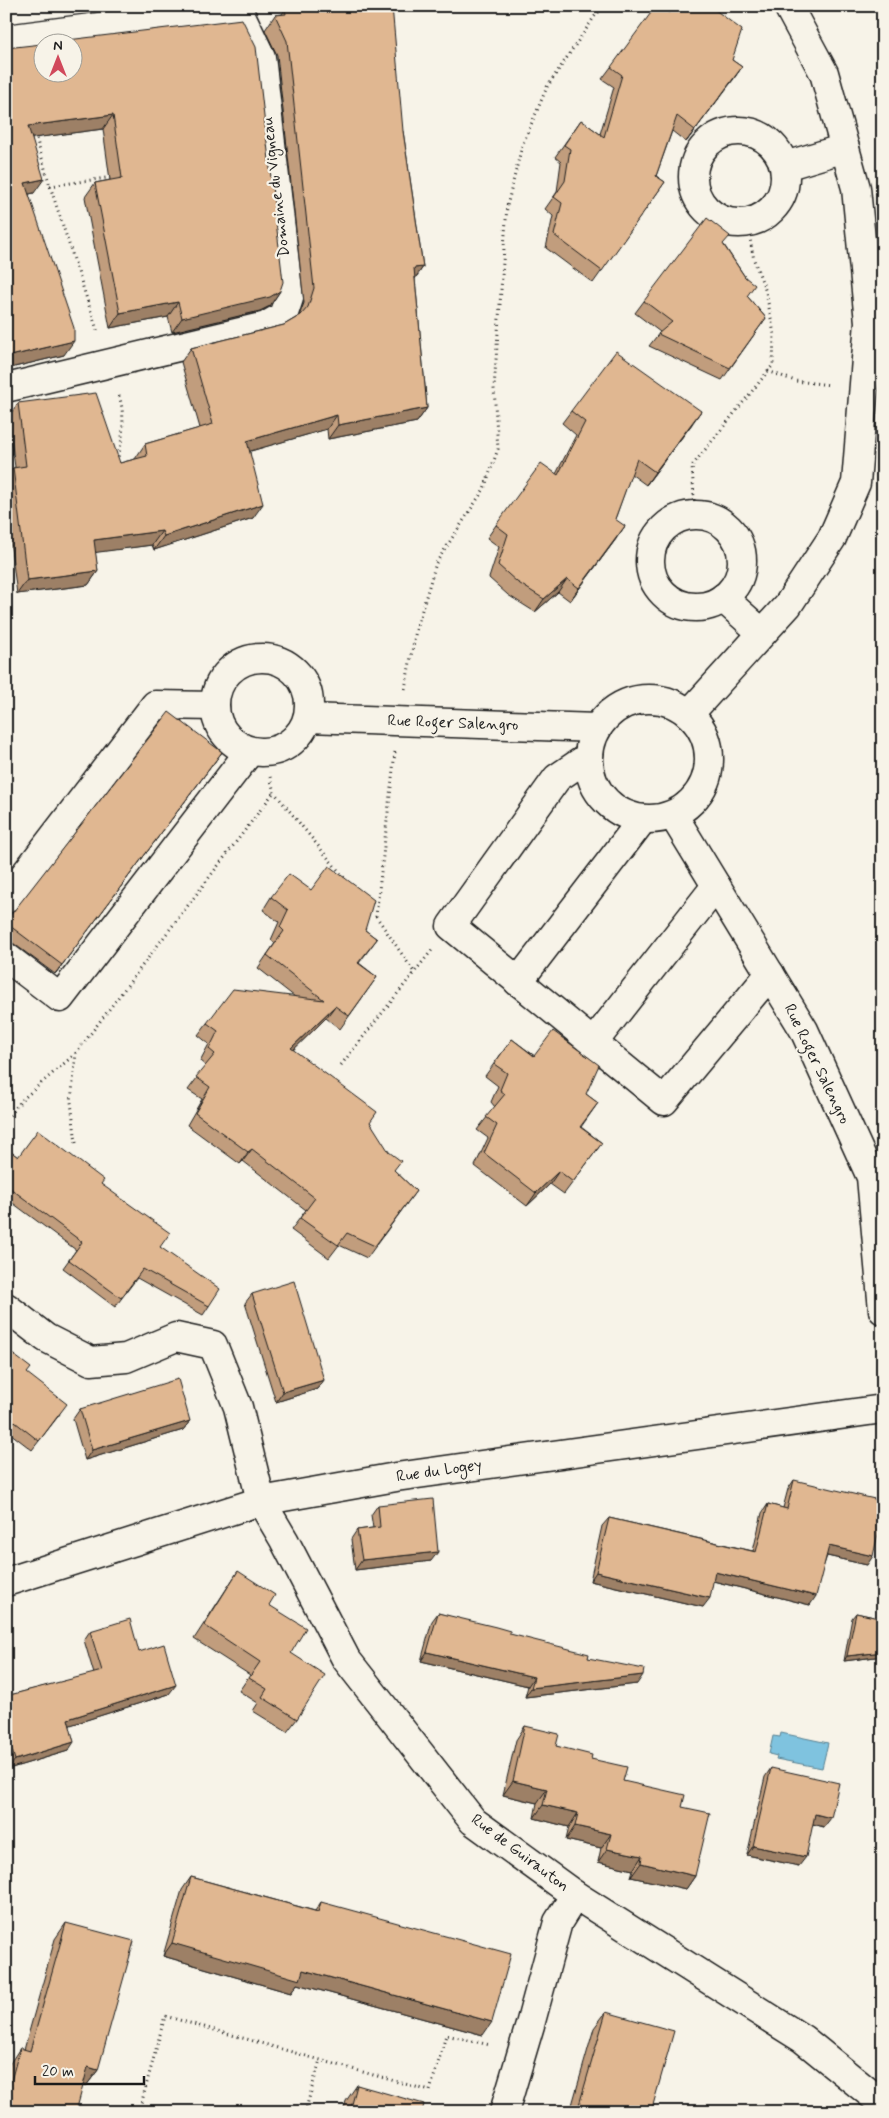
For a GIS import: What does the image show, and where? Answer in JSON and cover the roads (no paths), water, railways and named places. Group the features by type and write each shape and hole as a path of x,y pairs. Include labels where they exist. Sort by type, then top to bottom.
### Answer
{"street":[{"path":"689,714 788,605 832,538 856,483 869,322 856,188 824,73 788,6"},
{"name":"Domaine du Vigneau","path":"6,39 238,9 261,57 289,298 283,316 266,326 6,388"},
{"path":"739,131 754,134 768,141 778,152 784,166 785,182 782,196 773,209 761,218 747,223 731,223 717,218 705,208 697,195 693,181 695,166 701,152 711,141 724,134 739,131"},
{"path":"784,166 845,148"},
{"path":"696,515 710,517 724,524 734,536 741,550 742,565 738,580 729,593 722,598 703,607 687,606 673,601 662,592 653,579 649,564 651,550 657,536 667,525 680,518 696,515"},
{"path":"722,598 762,633"},
{"path":"268,658 284,663 297,672 306,686 310,702 308,718 301,731 291,742 278,749 257,751 236,744 225,734 218,722 215,706 217,691 225,676 237,665 252,659 268,658"},
{"path":"650,698 671,703 689,714 702,729 709,748 709,769 703,788 690,804 673,815 643,820 625,815 610,805 598,792 590,775 588,757 591,742 597,728 611,712 630,702 650,698"},
{"path":"6,899 155,705 215,706"},
{"name":"Rue Roger Salengro","path":"308,718 597,728"},
{"path":"6,957 60,998 257,751"},
{"path":"588,757 557,778 451,926 664,1101 770,974"},
{"name":"Rue Roger Salengro","path":"673,815 804,1030 870,1177 883,1310"},
{"path":"518,982 643,820"},
{"path":"593,1043 716,886"},
{"name":"Rue de Guirauton","path":"6,1307 46,1338 91,1361 126,1358 176,1337 213,1345 238,1407 261,1501 284,1540 346,1659 473,1821 575,1895 803,2039 883,2104"},
{"name":"Rue du Logey","path":"6,1582 261,1501 396,1477 883,1408"},
{"path":"504,2112 558,1922 575,1895"}],"water":[{"path":"781,1733 828,1743 822,1768 776,1759 777,1756 769,1754 773,1736 780,1737"}]}
